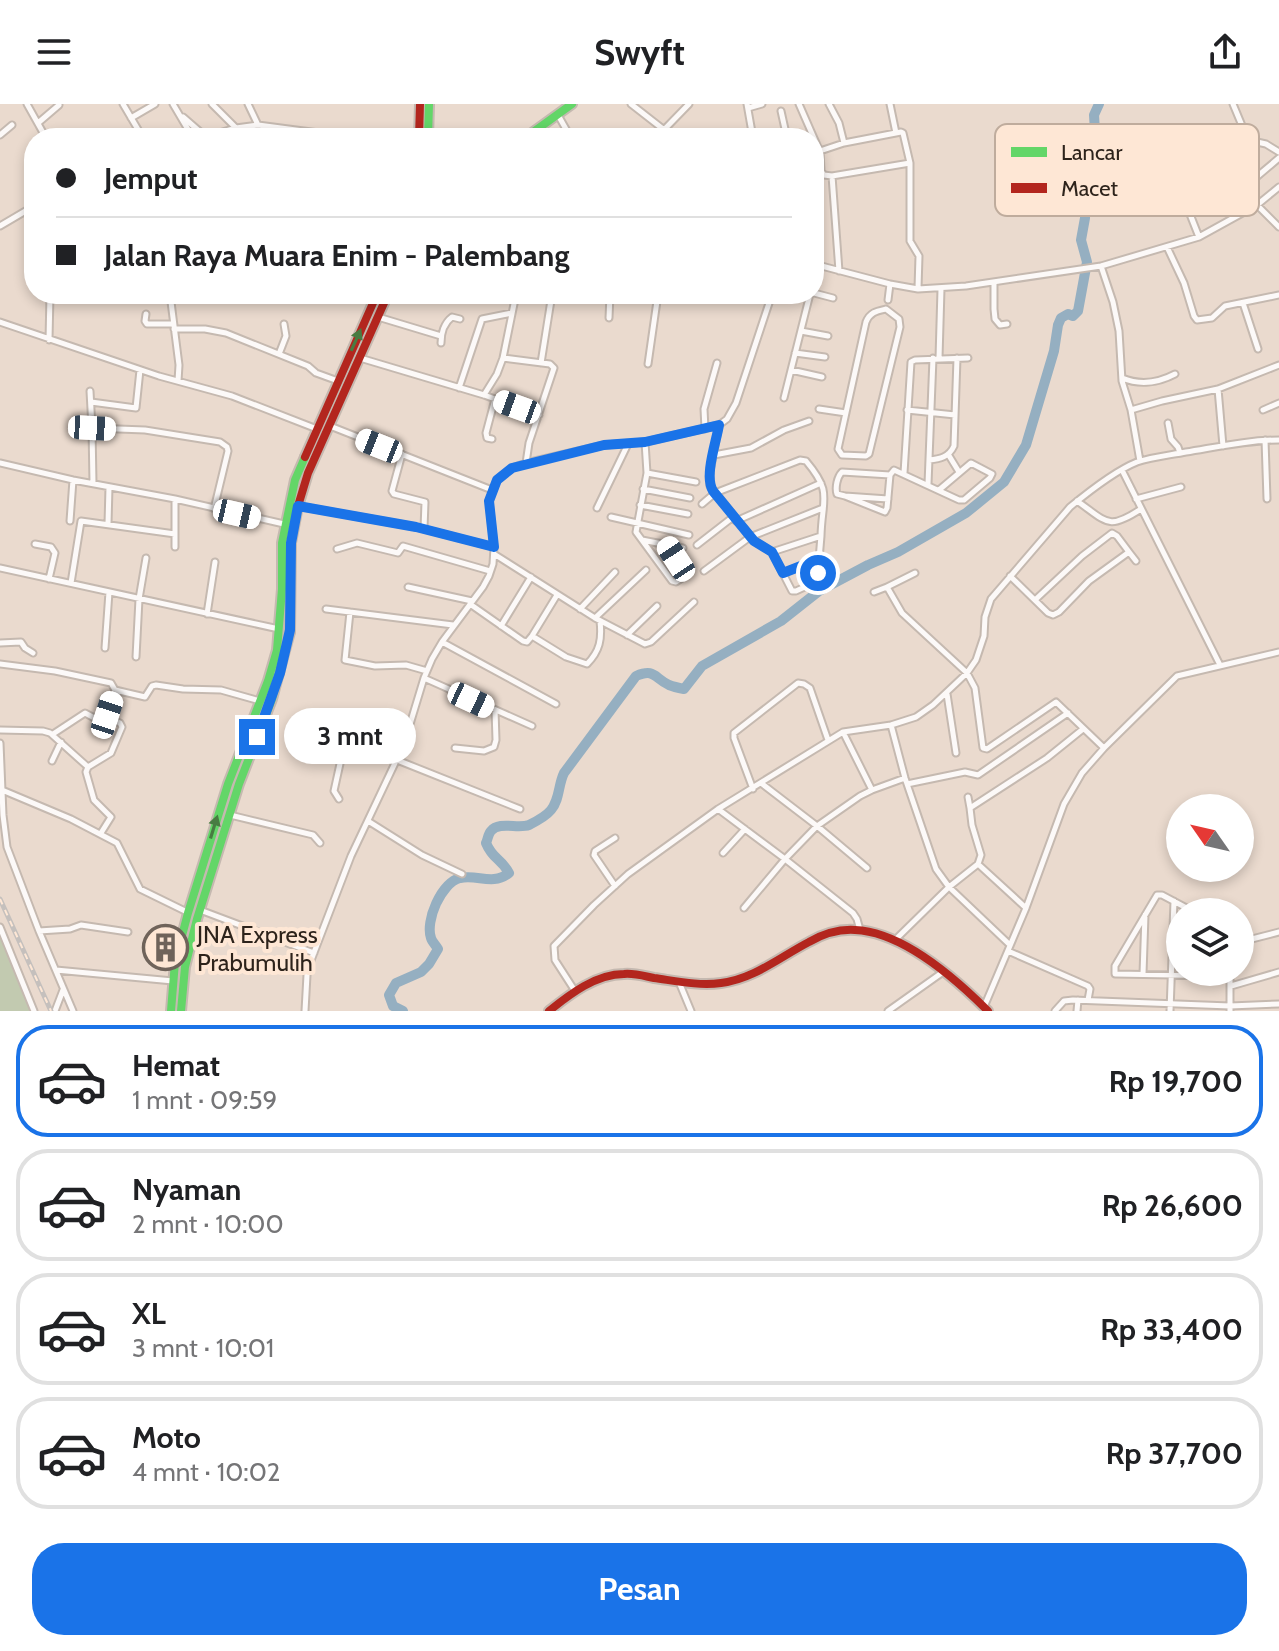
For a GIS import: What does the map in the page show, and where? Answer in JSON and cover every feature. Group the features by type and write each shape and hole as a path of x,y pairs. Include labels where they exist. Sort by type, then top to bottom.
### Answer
{"main road":[{"path":"419,128 420,104"},
{"path":"428,128 429,104"},
{"path":"539,128 572,104"},
{"path":"181,1011 185,967 206,889 286,651 290,630 291,543 298,506 308,473 360,358 377,304"},
{"path":"171,1011 179,943 228,784 272,670 279,629 284,524 295,480 338,381 382,304"},
{"path":"200,873 210,876"},
{"path":"196,887 206,889"},
{"path":"549,1011 575,991 619,974 703,984 736,981 814,939 837,931 860,930 894,942 922,957 944,971 987,1010"}],"street":[{"path":"27,104 41,128"},
{"path":"123,104 137,128"},
{"path":"131,118 155,104"},
{"path":"173,104 187,128"},
{"path":"212,104 236,128 258,125 281,128"},
{"path":"248,104 258,125"},
{"path":"631,104 662,128"},
{"path":"664,128 689,104"},
{"path":"751,128 748,106 762,104"},
{"path":"799,104 808,128"},
{"path":"829,104 839,123 844,143"},
{"path":"890,104 896,133"},
{"path":"1233,104 1241,124"},
{"path":"38,123 59,105"},
{"path":"781,111 785,128"},
{"path":"179,114 194,128"},
{"path":"558,115 565,128"},
{"path":"0,135 12,125"},
{"path":"824,150 844,143 901,132 904,134 910,163 910,241 919,257 918,289"},
{"path":"1259,142 1266,144 1279,155 1259,174"},
{"path":"824,175 910,163"},
{"path":"832,176 839,271"},
{"path":"1259,203 1279,187"},
{"path":"1259,207 1279,227"},
{"path":"0,226 24,212"},
{"path":"1191,216 1199,237"},
{"path":"824,267 890,284 941,289 1098,267 1199,237 1237,216"},
{"path":"1166,247 1184,283 1197,320 1212,318 1223,308 1279,295"},
{"path":"1098,267 1113,302 1119,331 1122,378 1140,461"},
{"path":"994,282 995,319 1000,325 1007,324"},
{"path":"887,304 870,315 866,322 838,452 842,455 867,456 900,327 899,319 887,304 890,284"},
{"path":"928,484 941,289"},
{"path":"824,296 833,298"},
{"path":"1243,303 1258,349"},
{"path":"49,340 50,304"},
{"path":"171,304 179,365 178,381"},
{"path":"484,395 503,358 514,304"},
{"path":"541,363 550,304"},
{"path":"609,318 610,304"},
{"path":"648,364 657,304"},
{"path":"305,1011 307,975 314,953 351,856 397,760 424,678 442,642 483,587 490,571 494,551 489,510 497,480 526,463 604,445 645,442 719,425 727,419 736,403 769,304"},
{"path":"784,398 809,304"},
{"path":"377,311 441,340 449,319 460,319"},
{"path":"459,388 481,321 512,313"},
{"path":"146,314 147,324 226,333 338,381"},
{"path":"0,322 140,370 261,406 318,429"},
{"path":"279,354 286,336 284,324"},
{"path":"801,331 828,336"},
{"path":"795,353 825,357"},
{"path":"360,358 539,415"},
{"path":"503,358 550,364 554,368 529,443 526,463"},
{"path":"929,460 941,459 954,446 957,358"},
{"path":"904,473 911,362 968,358"},
{"path":"705,429 704,409 717,363"},
{"path":"1131,410 1218,389 1279,365"},
{"path":"91,402 136,408 140,370"},
{"path":"791,370 822,377"},
{"path":"1122,378 1141,383 1166,379 1175,374"},
{"path":"1218,389 1223,446"},
{"path":"90,391 93,483"},
{"path":"492,439 487,438 486,433 495,399"},
{"path":"1263,410 1279,403"},
{"path":"819,409 846,413"},
{"path":"907,410 955,415"},
{"path":"714,455 751,448 809,421"},
{"path":"1168,423 1171,439 1180,453"},
{"path":"702,504 715,493 800,460 807,462 825,494 818,571 820,580 792,591 772,552 750,537 715,493 709,482 719,425"},
{"path":"330,426 492,490"},
{"path":"92,428 152,431 224,444 228,451 214,509"},
{"path":"1265,440 1267,499"},
{"path":"575,991 555,960 554,946 594,905 640,865 718,809 828,740 843,732 891,725 916,717 947,694 967,673 980,651 991,599 1077,501 1140,461 1223,446 1279,440"},
{"path":"645,442 647,473 636,532 672,581 676,582 685,573 666,545"},
{"path":"597,508 628,444"},
{"path":"402,454 392,491 425,502 424,529"},
{"path":"948,454 959,472"},
{"path":"0,463 284,524"},
{"path":"890,475 842,472 837,494 882,512 886,510 890,475 894,470 904,473 939,490 964,500 992,474 971,463 939,490"},
{"path":"1122,470 1220,665"},
{"path":"647,473 696,482"},
{"path":"70,521 73,480"},
{"path":"697,545 735,519 821,483"},
{"path":"108,524 109,487"},
{"path":"1136,499 1181,487"},
{"path":"643,489 690,498"},
{"path":"845,496 888,499"},
{"path":"175,499 175,547"},
{"path":"1077,501 1103,519 1115,523 1141,509"},
{"path":"640,505 688,514"},
{"path":"298,506 424,529 494,551 557,595 642,644 648,644 694,602"},
{"path":"704,571 750,537 823,508"},
{"path":"611,517 689,535"},
{"path":"71,583 81,522 175,534"},
{"path":"1035,600 1112,533 1136,561"},
{"path":"772,552 821,536"},
{"path":"641,540 683,548"},
{"path":"337,549 357,543 398,553 403,546 490,571"},
{"path":"35,544 51,547 55,553 49,579"},
{"path":"1010,576 1049,614 1055,615 1089,581 1129,552"},
{"path":"136,657 139,599 146,558"},
{"path":"783,573 819,559"},
{"path":"207,614 215,562"},
{"path":"0,568 279,629"},
{"path":"597,620 646,570"},
{"path":"580,609 615,572"},
{"path":"874,592 915,573"},
{"path":"501,626 531,577"},
{"path":"408,587 471,603 525,642 532,636 557,595"},
{"path":"887,587 902,613 967,673 975,688 983,748 987,749 1054,702 1104,748"},
{"path":"105,648 109,592"},
{"path":"627,635 657,606"},
{"path":"326,609 453,625"},
{"path":"350,612 345,660 375,666 406,665 427,671"},
{"path":"532,636 568,658 587,664 601,643 597,620"},
{"path":"0,643 21,642 33,653"},
{"path":"442,642 556,704"},
{"path":"987,1010 1064,804 1082,773 1177,676 1279,652"},
{"path":"0,664 111,683 115,690 145,697 156,685 221,690 260,701"},
{"path":"424,678 532,726"},
{"path":"753,789 734,733 798,683 810,688 828,740"},
{"path":"109,718 107,715 115,690"},
{"path":"947,694 956,753"},
{"path":"455,748 484,751 494,747 495,710"},
{"path":"53,734 85,713 100,721 109,718 122,725 113,751 88,767 86,772 92,797 111,817 101,833"},
{"path":"744,908 817,826 860,796 906,781 965,772 978,775 1068,713"},
{"path":"891,725 934,865 949,887 1009,948 1088,986 1088,1000"},
{"path":"339,799 334,791 356,726 375,728"},
{"path":"970,808 1047,758 1083,729"},
{"path":"0,730 53,734 88,767"},
{"path":"843,732 872,790"},
{"path":"52,761 61,742"},
{"path":"0,743 7,847 73,1011"},
{"path":"296,743 397,760 520,809"},
{"path":"761,783 867,868"},
{"path":"2,790 101,833 120,845 143,891 188,913"},
{"path":"894,942 949,887 978,864 981,855 968,797"},
{"path":"718,809 855,916 860,930"},
{"path":"229,815 313,835 320,843"},
{"path":"368,821 422,855 462,874"},
{"path":"723,853 745,829"},
{"path":"615,838 595,851 594,855 615,886"},
{"path":"978,864 1026,908"},
{"path":"1166,975 1115,974 1114,971 1157,895 1168,898"},
{"path":"200,910 314,953"},
{"path":"1143,974 1146,913"},
{"path":"39,931 70,929 81,925 128,932"},
{"path":"0,927 34,1011"},
{"path":"1254,938 1279,932"},
{"path":"56,970 173,981"},
{"path":"888,1011 944,971"},
{"path":"1254,979 1279,972"},
{"path":"679,981 691,1011"},
{"path":"1170,1011 1171,986"},
{"path":"1230,1008 1231,986"},
{"path":"55,1011 63,988"},
{"path":"1077,1011 1078,1000"},
{"path":"1055,1011 1064,1001 1078,1000 1230,1008 1279,1004"}],"green space":[{"path":"0,936 34,1011 0,1011"}],"waterway":[{"path":"1095,124 1094,115 1099,104"},
{"path":"403,1011 393,1006 389,995 396,983 421,972 438,949 432,939 430,922 441,895 453,881 460,878 497,879 509,873 486,843 490,832 499,826 529,825 551,810 564,773 636,676 651,673 669,685 684,689 702,666 781,621 819,591 898,552 966,513 1004,482 1026,445 1061,318 1068,314 1073,316 1078,311 1087,262 1081,240 1085,216"}],"railway":[{"path":"0,899 51,1011"}],"traffic: fast":[{"path":"428,128 429,104"},
{"path":"539,128 572,104"},
{"path":"171,1011 175,962 188,913 228,784 277,650 282,543 295,480 305,457"},
{"path":"181,1011 185,967 197,919 239,784 272,699 290,632"}],"traffic: jam":[{"path":"419,128 420,104"},
{"path":"305,457 373,304"},
{"path":"290,632 291,543 298,506 308,473 384,304"},
{"path":"549,1011 584,986 614,975 635,974 696,984 733,981 820,937 849,930 873,933 910,948 945,972 988,1011"}],"place":[{"name":"JNA Express Prabumulih","path":"166,948"}],"route":[{"path":"257,737 272,699 290,630 291,543 298,506 354,514 494,547 489,501 497,480 512,468 604,445 645,442 719,425 709,477 713,491 754,541 770,549 783,573 819,559 818,573"}]}
